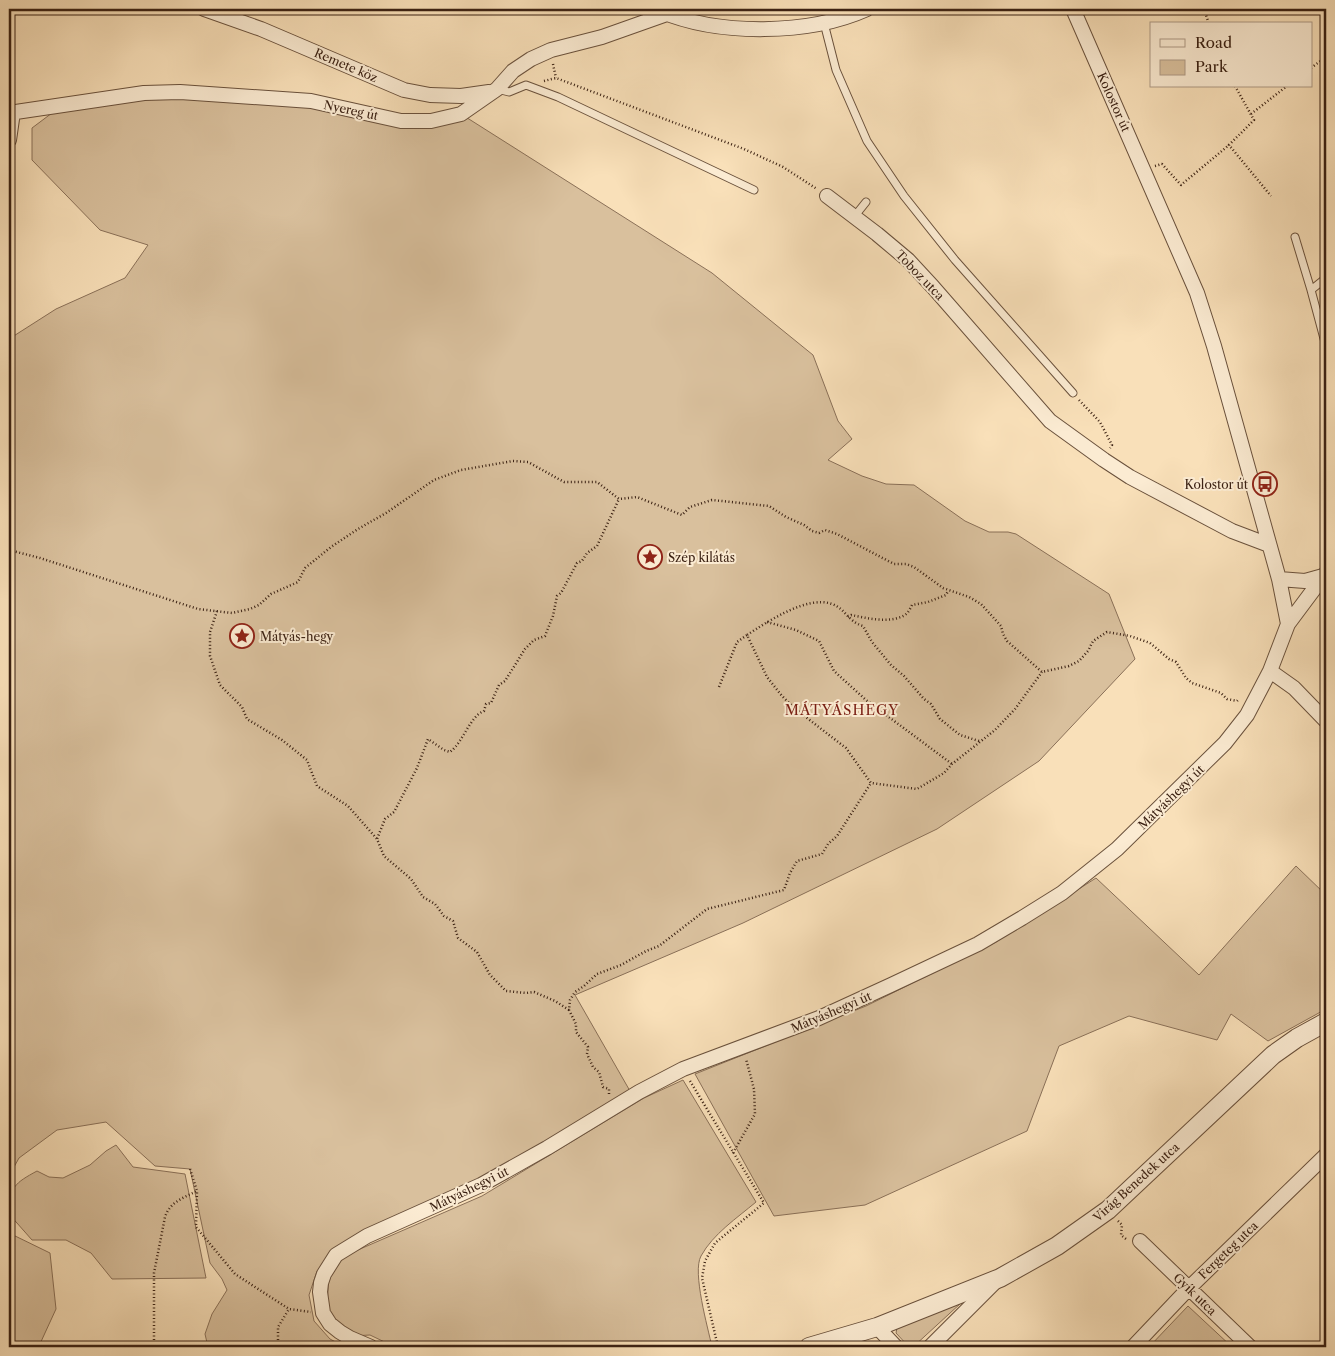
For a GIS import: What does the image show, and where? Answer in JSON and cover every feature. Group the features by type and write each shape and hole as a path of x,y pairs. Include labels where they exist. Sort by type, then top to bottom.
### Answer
{"street":[{"name":"Remete köz","path":"204,9 261,29 404,90 430,95 453,96 494,90"},
{"path":"661,11 694,21 739,28 786,28 824,23 867,9"},
{"name":"Kolostor út","path":"1072,9 1198,293 1279,580 1288,624"},
{"name":"Nyereg út","path":"11,113 144,93 180,92 310,101 401,121 431,121 461,114 494,90 513,71 531,59 550,50 602,36 661,11"},
{"path":"9,140 11,113"},
{"name":"Toboz utca","path":"827,196 908,260 1050,421 1130,477 1232,531 1269,546"},
{"name":"Mátyáshegyi út","path":"1279,580 1305,581 1324,574"},
{"name":"Mátyáshegyi út","path":"323,1313 320,1292 324,1274 336,1255 367,1236 481,1185 547,1148 607,1110 683,1069 819,1018 970,948 1062,893 1117,849 1225,743 1247,715 1270,671 1288,624 1324,574"},
{"path":"1270,671 1294,688 1326,721"},
{"name":"Virág Benedek utca","path":"809,1347 877,1327 1000,1278 1057,1246 1108,1210 1273,1055 1297,1038 1326,1022"},
{"name":"Fergeteg utca","path":"1133,1347 1189,1288 1326,1155"},
{"name":"Gyík utca","path":"1140,1241 1250,1347"},
{"path":"930,1347 1000,1278"},
{"path":"323,1313 330,1324 340,1332 371,1347"},
{"path":"877,1327 896,1347"}],"lane":[{"path":"824,23 836,70 867,141 904,196 955,260 1073,394"},
{"path":"494,90 509,92 529,86 558,97 754,190"},
{"path":"854,217 866,202"},
{"path":"1296,238 1326,346"},
{"path":"1311,290 1326,278"}],"path":[{"path":"1204,9 1208,22"},
{"path":"1312,67 1326,57"},
{"path":"529,86 556,78 744,149 783,167 827,196"},
{"path":"1144,168 1162,164 1181,185 1229,145 1254,120 1236,88"},
{"path":"1250,114 1284,88"},
{"path":"1229,145 1271,196"},
{"path":"1073,394 1100,422 1112,445"},
{"path":"9,550 198,609 232,613 259,605 271,594 298,582 305,568 331,547 434,480 461,470 513,461 528,462 564,482 597,482 619,499 637,497 682,515 690,507 712,500 769,506 812,531 826,530 894,564 906,564 914,567 948,590 981,604 1001,626 1007,641 1042,672"},
{"path":"377,839 385,819 394,812 417,768 428,739 450,752 458,745 477,713 484,711 486,704 491,703 499,685 505,681 525,649 534,640 545,636 554,616 557,596 561,593 577,564 597,546 619,499"},
{"path":"848,616 878,620 904,616 912,605 933,601 946,595 948,590"},
{"path":"719,687 737,642 767,622 805,604 820,601 833,604 842,610 853,623 863,626 872,642 891,665 931,704 940,718 960,735 979,741"},
{"path":"217,611 210,632 210,656 220,685 242,707 247,718 282,740 307,760 317,786 348,806 377,839 384,856 411,879 423,897 435,904 444,916 453,921 458,938 477,952 490,975 506,991 534,992 555,1000 569,1010 576,1024 576,1032 588,1047 587,1054 593,1067 599,1072 602,1087 609,1089 607,1110"},
{"path":"767,622 796,630 819,641 834,671 866,700 952,764"},
{"path":"747,635 767,677 782,696 794,708 846,748 871,783 917,789 944,773 979,741 995,730 1015,709 1042,672 1069,666 1079,661 1088,651 1093,641 1107,632 1130,636 1150,643 1176,662 1186,678 1192,683 1221,693 1227,699 1237,701"},
{"path":"569,1010 570,1000 575,992 597,974 621,966 646,951 659,946 707,909 784,890 794,865 801,860 822,854 828,844 837,836 871,783"},
{"path":"733,1153 755,1114 754,1089 742,1048"},
{"path":"683,1069 764,1203 716,1243 705,1261 702,1278 718,1347"},
{"path":"190,1169 197,1191 196,1228 235,1274 289,1308 323,1313"},
{"path":"154,1340 154,1273 165,1217 168,1208 174,1202 197,1191"},
{"path":"278,1347 278,1327 289,1308"}],"green space":[{"path":"729,9 797,9 797,12 754,12"},
{"path":"221,94 401,121 461,114 712,273 813,355 838,421 852,439 828,460 862,476 886,484 914,485 965,521 989,532 1016,534 1109,594 1135,659 1039,761 937,829 743,923 575,995 630,1091 512,1162 341,1247 317,1271 309,1295 314,1321 330,1339 345,1347 208,1347 205,1334 212,1314 227,1290 222,1279 210,1263 190,1169 155,1166 106,1122 57,1130 19,1158 9,1176 9,339 56,309 125,278 148,245 100,230 32,160 32,128 64,104"},
{"path":"1296,866 1326,895 1326,1009 1268,1041 1231,1014 1217,1040 1129,1016 1059,1046 1027,1131 865,1205 774,1216 695,1074 866,1006 996,942 1096,878 1199,975"},
{"path":"683,1080 756,1202 719,1233 701,1256 698,1274 699,1287 712,1347 395,1347 370,1335 351,1336 332,1322 327,1305 329,1274 344,1256 482,1196 644,1098"},
{"path":"116,1145 133,1167 185,1174 206,1278 112,1279 91,1253 66,1240 32,1240 9,1214 12,1192 23,1179 37,1171 49,1177 63,1178 90,1165"},
{"path":"9,1233 50,1253 56,1309 39,1346 9,1347"},
{"path":"961,1303 913,1347 909,1347 896,1333 897,1328"},
{"path":"1188,1306 1232,1347 1149,1347"}],"place":[{"name":"Kolostor út","path":"1265,484"},
{"name":"Szép kilátás","path":"650,557"},
{"name":"Mátyás-hegy","path":"242,636"}],"district":[{"name":"MÁTYÁSHEGY","path":"842,710"}]}
